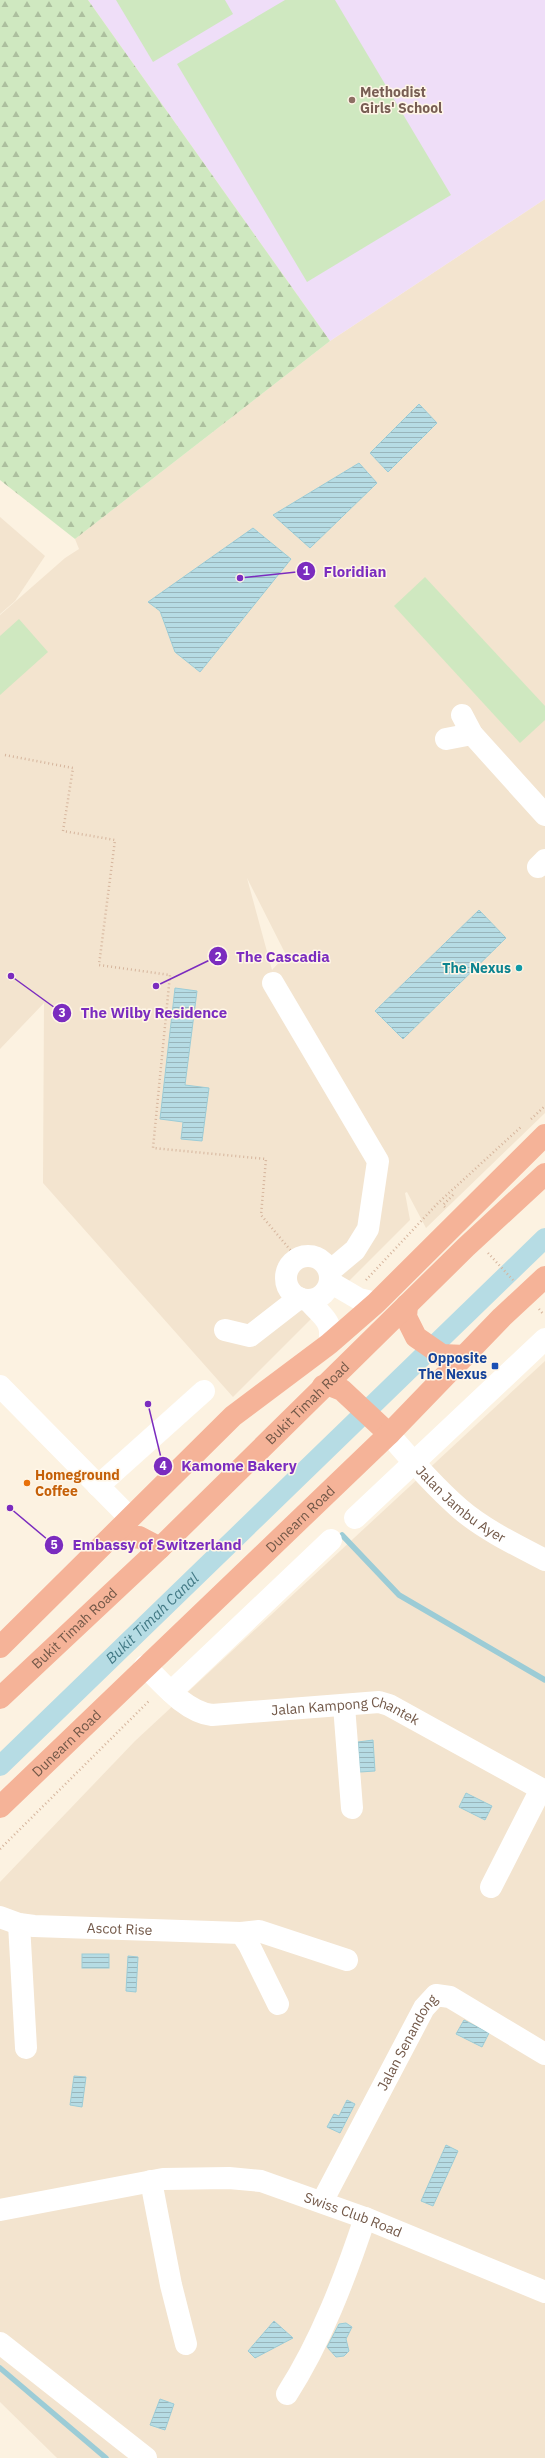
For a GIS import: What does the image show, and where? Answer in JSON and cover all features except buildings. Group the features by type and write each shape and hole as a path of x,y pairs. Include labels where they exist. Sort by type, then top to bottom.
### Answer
{"highway":[{"path":"0,1647 109,1540 128,1517 233,1416 329,1344 376,1302 545,1135"},
{"name":"Bukit Timah Road","path":"0,1698 160,1548 406,1305 545,1174"},
{"name":"Dunearn Road","path":"0,1808 145,1666 389,1434 545,1277"},
{"path":"406,1305 406,1317 416,1337 442,1356 465,1356"},
{"path":"323,1386 332,1386 342,1390 389,1434"},
{"path":"109,1540 139,1536 160,1548"}],"street":[{"path":"462,715 472,734 545,815"},
{"path":"446,739 472,734"},
{"path":"225,1330 250,1336 303,1299 318,1298 326,1291 330,1277 355,1250 368,1229 378,1161 273,983"},
{"path":"329,1344 332,1331 329,1324 303,1299 290,1292 286,1284 286,1274 290,1264 297,1258 307,1255 317,1257 325,1261 330,1277 352,1295 376,1302"},
{"path":"355,1518 413,1462 545,1340"},
{"path":"0,1386 128,1517"},
{"path":"98,1486 204,1391"},
{"name":"Jalan Jambu Ayer","path":"389,1434 413,1462 460,1508 502,1537 545,1560"},
{"path":"171,1692 331,1540"},
{"name":"Jalan Kampong Chantek","path":"145,1666 171,1692 201,1714 212,1715 344,1706 379,1702 389,1705 543,1790"},
{"path":"344,1706 352,1808"},
{"path":"491,1888 543,1790"},
{"path":"9,1921 26,2048"},
{"name":"Ascot Rise","path":"9,1921 68,1928 240,1933 259,1931 347,1960"},
{"path":"240,1933 249,1945 278,2004"},
{"name":"Jalan Senandong","path":"322,2202 424,2008 436,1995 450,1997 545,2054"},
{"name":"Swiss Club Road","path":"0,2210 163,2179 229,2178 260,2181 365,2218 545,2292"},
{"path":"151,2181 171,2285 186,2344"},
{"path":"287,2394 302,2368 334,2300 365,2218"},
{"path":"0,2343 146,2458"}],"path":[{"path":"5,755 73,768 63,831 114,840 99,966 170,974 153,1148 266,1159 261,1215 297,1258"},
{"path":"352,1295 438,1204 545,1106"},
{"path":"448,1210 443,1205 464,1185 464,1180"},
{"path":"486,1251 515,1283"},
{"path":"536,1306 545,1314"}],"shaded area":[{"name":"Methodist Girls' School","path":"88,0 545,0 545,199 330,341"},
{"path":"545,199 545,1113 426,1228 407,1192 405,1193 410,1220 233,1397 43,1183 44,1003 0,1049 0,615 65,558 79,549 75,539 330,341","holes":["247,878 286,955 272,970"]},
{"path":"0,517 45,556 15,601 0,614"},
{"path":"545,1361 545,2458 57,2458 0,2402 0,1882 135,1741"}],"green space":[{"path":"0,0 88,0 330,341 75,539 0,480"},
{"path":"116,0 225,0 233,14 153,62"},
{"path":"285,0 335,0 451,195 307,282 177,64"},
{"path":"425,577 545,706 545,720 520,743 394,606"},
{"path":"19,619 48,652 0,695 0,636"}],"water":[{"path":"419,404 437,423 388,472 370,453"},
{"path":"359,463 377,483 310,548 273,515"},
{"path":"253,528 291,559 200,672 175,652 160,611 148,602"},
{"path":"479,910 506,938 403,1039 375,1011"},
{"path":"175,988 197,991 185,1085 209,1088 202,1141 181,1139 183,1122 160,1119"},
{"path":"373,1740 375,1771 360,1772 358,1742"},
{"path":"466,1793 492,1806 485,1820 459,1807"},
{"path":"82,1954 109,1954 109,1968 82,1968"},
{"path":"128,1956 138,1957 136,1992 126,1991"},
{"path":"464,2020 489,2033 482,2047 456,2034"},
{"path":"74,2076 86,2077 82,2107 70,2105"},
{"path":"347,2100 355,2104 340,2133 327,2127 334,2114 339,2116"},
{"path":"446,2145 458,2151 433,2206 421,2201"},
{"path":"274,2321 293,2338 255,2358 248,2351"},
{"path":"346,2323 352,2327 346,2339 349,2351 344,2356 336,2357 327,2347 339,2324"},
{"path":"160,2399 174,2404 165,2430 150,2425"}],"waterway":[{"name":"Bukit Timah Canal","path":"0,1766 545,1238"},
{"path":"342,1535 399,1595 545,1680"},
{"path":"0,2368 106,2458"}],"place":[{"name":"Methodist Girls' School","path":"352,100"},
{"name":"Floridian","path":"240,578"},
{"name":"The Nexus","path":"519,968"},
{"name":"The Wilby Residence","path":"11,976"},
{"name":"The Cascadia","path":"156,986"},
{"name":"Opposite The Nexus","path":"495,1366"},
{"name":"Kamome Bakery","path":"148,1404"},
{"name":"Homeground Coffee","path":"27,1483"},
{"name":"Embassy of Switzerland","path":"10,1508"}]}
